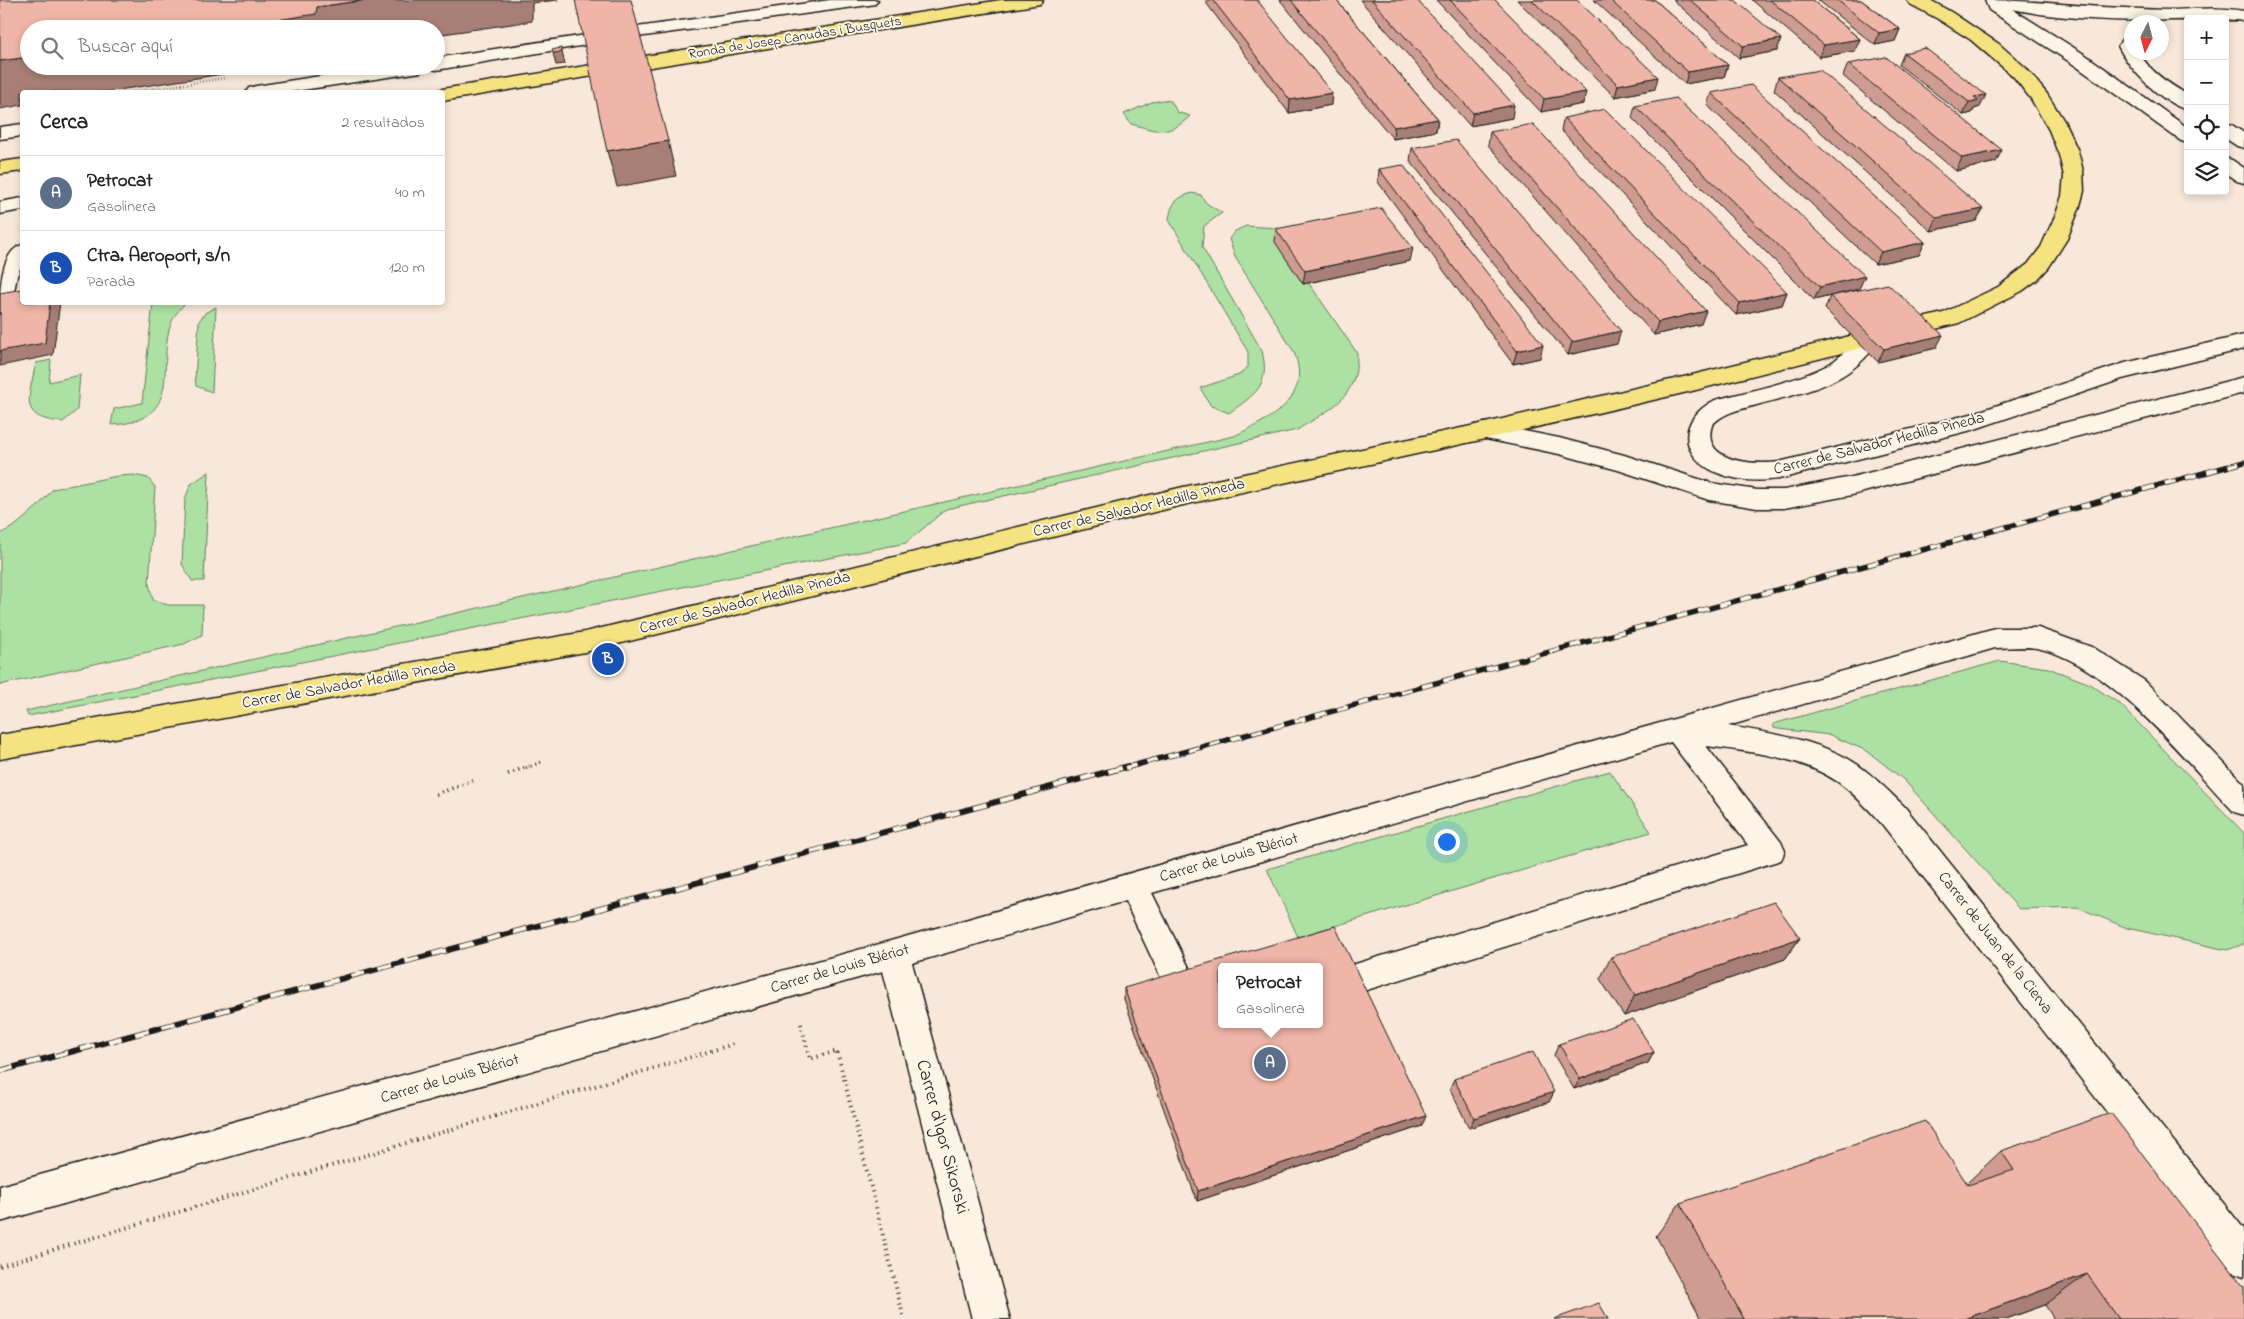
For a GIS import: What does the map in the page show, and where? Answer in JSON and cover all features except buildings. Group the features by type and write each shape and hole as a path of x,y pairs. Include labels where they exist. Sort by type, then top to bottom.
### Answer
{"main road":[{"name":"Ronda de Josep Canudas i Busquets","path":"645,62 1034,0"},
{"path":"1868,340 1951,318 2023,281 2044,258 2059,235 2070,206 2074,185 2071,160 2061,135 2028,82 1992,49 1958,24 1916,0"},
{"path":"445,96 592,71"},
{"path":"0,168 20,165"},
{"name":"Carrer de Salvador Hedilla Pineda","path":"0,746 106,729 584,642 1183,496 1485,431 1868,340"}],"street":[{"name":"Ronda de Josep Canudas i Busquets","path":"637,32 868,0"},
{"path":"1986,0 2080,60 2184,134"},
{"path":"1994,0 2038,8 2173,15"},
{"path":"2169,16 2189,12 2225,13 2244,16"},
{"path":"445,63 586,40"},
{"path":"2134,60 2146,74 2184,101"},
{"path":"269,90 364,75"},
{"path":"0,133 20,130"},
{"path":"2229,133 2244,142"},
{"path":"2229,167 2244,177"},
{"path":"0,208 20,204"},
{"path":"0,307 6,276 11,264 20,253"},
{"name":"Carrer de Salvador Hedilla Pineda","path":"1868,340 1848,363 1825,376 1723,406 1710,412 1700,424 1698,434 1699,442 1704,450 1722,465 1736,470 1753,473 1785,469 1979,420 2132,369 2244,342"},
{"name":"Carrer de Salvador Hedilla Pineda","path":"1485,431 1606,458 1709,491 1757,499 1784,498 1812,495 1852,486 2244,385"},
{"name":"Carrer de Louis Blériot","path":"0,1204 894,954 1995,638 2038,638 2084,655 2135,689 2244,803"},
{"path":"1323,989 1770,851 1678,730"},
{"name":"Carrer de Juan de la Cierva","path":"1678,730 1763,744 1812,755 1842,769 1870,792 1893,815 2244,1258"},
{"path":"1133,886 1201,1026 1218,1021"},
{"name":"Carrer d'Igor Sikorski","path":"894,954 991,1319"}],"path":[{"path":"145,90 227,78"},
{"path":"508,774 544,761"},
{"path":"436,794 473,781"},
{"path":"792,1026 802,1023 810,1059 837,1051 904,1319"},
{"path":"0,1266 744,1040"}],"green space":[{"path":"1171,101 1177,112 1190,116 1183,123 1169,130 1156,130 1131,124 1124,114 1152,102"},
{"path":"1192,193 1201,195 1206,203 1222,213 1204,226 1202,247 1262,351 1264,373 1262,381 1253,395 1229,413 1211,406 1200,388 1239,375 1248,367 1248,352 1169,220 1171,209 1175,202"},
{"path":"1246,226 1277,228 1288,233 1284,247 1357,353 1356,369 1348,392 1332,408 1297,430 946,509 906,543 28,716 26,711 1234,436 1273,415 1284,406 1293,395 1298,383 1298,369 1294,352 1235,257 1229,239 1235,231"},
{"path":"153,305 184,305 173,319 168,337 162,394 154,409 138,420 111,425 114,409 142,403"},
{"path":"216,307 212,392 196,386 195,378 199,321 205,313"},
{"path":"51,360 49,382 80,375 77,410 63,422 48,420 38,416 32,411 30,404 29,396 36,363"},
{"path":"209,472 204,581 192,581 182,564 185,499 191,484"},
{"path":"134,475 148,478 155,487 149,584 153,600 168,605 203,605 202,635 184,644 0,685 0,534 16,525 38,506 53,489 117,476"},
{"path":"2000,661 2048,668 2088,683 2120,704 2244,833 2244,944 2227,950 2127,928 2077,907 2019,909 1904,780 1867,751 1830,735 1774,728 1773,724"},
{"path":"1610,771 1651,832 1298,937 1267,869"}],"railway":[{"path":"1125,768 2244,462"},
{"path":"0,1071 1129,766"}],"place":[{"name":"Ctra. Aeroport, s/n","path":"608,659"},
{"name":"Petrocat","path":"1270,1063"}]}
